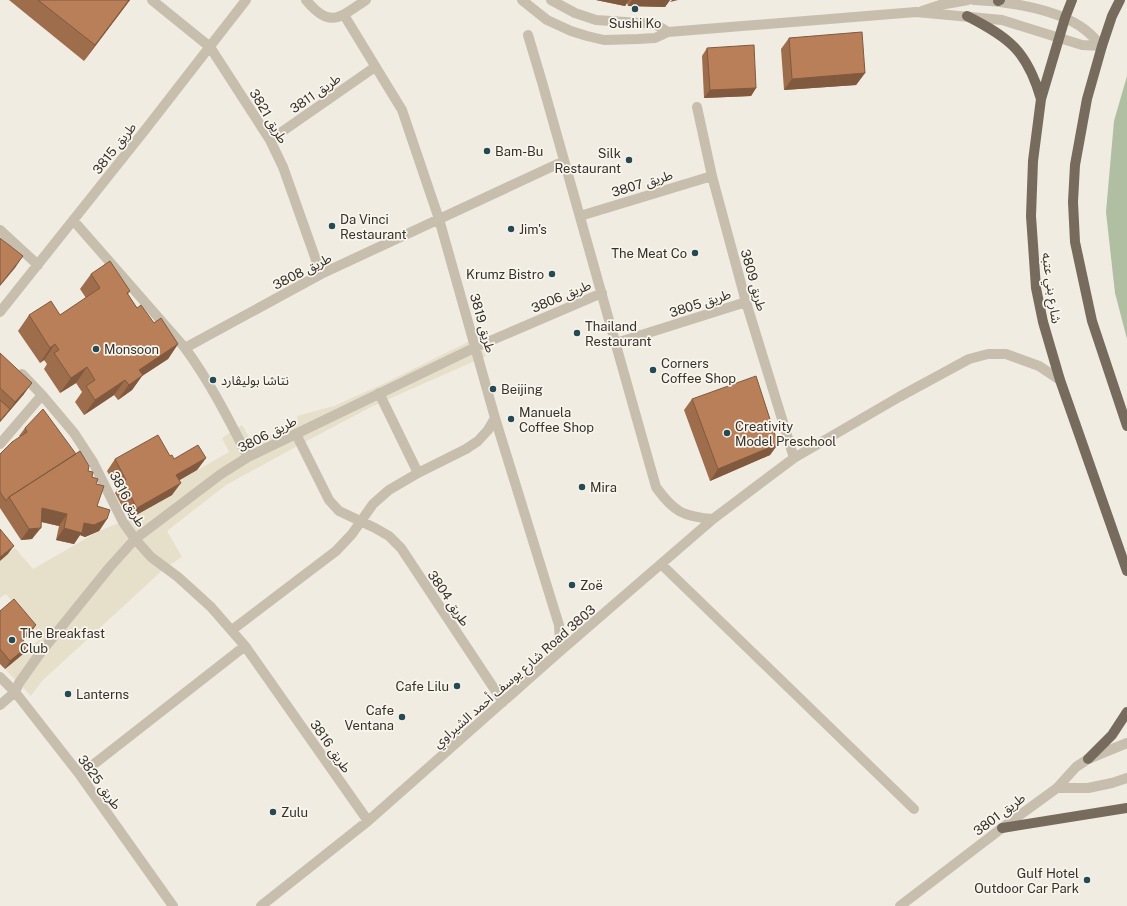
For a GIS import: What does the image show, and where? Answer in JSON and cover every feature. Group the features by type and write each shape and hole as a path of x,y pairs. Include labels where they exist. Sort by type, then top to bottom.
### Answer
{"main road":[{"name":"شارع بني عتبه","path":"1072,0 1041,98 1033,161 1031,216 1036,288 1043,322 1060,380 1127,571"},
{"path":"1120,0 1112,16 1087,99 1075,165 1072,202 1075,242 1092,321 1127,426"},
{"path":"967,16 1003,36 1018,50 1032,73 1041,98"},
{"path":"1088,759 1112,735 1127,712"},
{"path":"1002,828 1127,808"}],"street":[{"name":"طريق 3821","path":"152,0 210,47 270,140 283,167 321,274"},
{"name":"طريق 3815","path":"0,312 246,0"},
{"path":"306,0 314,11 325,17 338,17 344,15 366,0"},
{"path":"522,0 547,20 571,31 604,40 656,38 668,32 916,12 1002,20 1082,45 1102,46"},
{"path":"551,0 575,12 596,20 655,24 668,32"},
{"path":"916,12 940,5 968,0"},
{"path":"974,0 999,0 1026,6 1066,18 1084,29 1102,46"},
{"name":"طريق 3819","path":"344,15 402,110 439,219 495,418 558,625 560,644 558,653"},
{"path":"528,35 656,487 666,501 680,512 696,518 713,519"},
{"name":"طريق 3811","path":"270,140 375,67"},
{"name":"طريق 3809","path":"697,107 712,176 746,302 794,458"},
{"name":"طريق 3808","path":"185,348 321,274 564,161"},
{"name":"طريق 3807","path":"580,216 712,176"},
{"path":"73,220 185,348 197,364 210,385 248,457"},
{"path":"0,230 38,265"},
{"name":"طريق 3806","path":"0,705 15,692 19,683 41,652 105,573 135,539 221,474 248,457 379,393 476,347 602,293"},
{"name":"طريق 3805","path":"616,343 746,302"},
{"name":"شارع يوسف أحمد الشيراوي Road 3803","path":"261,906 368,821 558,653 713,519 794,458 969,359 988,354 1006,354 1039,366 1060,380"},
{"name":"طريق 3816","path":"16,369 42,394 74,433 93,462 123,522 135,539 151,557 191,588 246,646 368,821"},
{"path":"379,393 418,473"},
{"path":"0,444 42,394"},
{"path":"232,630 336,551 352,534 370,508 389,490 418,473 466,449 488,430 495,418"},
{"name":"طريق 3804","path":"296,434 329,500 339,511 389,536 400,548 503,702"},
{"path":"661,564 914,809"},
{"path":"80,775 246,646"},
{"name":"طريق 3825","path":"0,677 15,692 80,775 173,906"},
{"name":"طريق 3801","path":"900,906 1057,788 1076,767 1088,759 1127,743"},
{"path":"1057,788 1088,788 1127,778"}],"green space":[{"path":"1127,76 1127,339 1115,293 1106,212 1114,121"}],"shaded area":[{"path":"476,338 486,356 373,406 226,485 167,531 182,557 165,568 42,681 31,696 5,669 42,637 6,594 0,598 0,561 15,548 33,569 99,531 129,519 168,487 229,452 222,438 242,425 252,442 298,424 297,416 334,406 385,383"}],"building":[{"path":"38,0 129,0 95,45"},
{"path":"862,32 865,73 792,79 789,38"},
{"path":"754,45 756,88 710,90 707,48"},
{"path":"0,238 23,256 0,285"},
{"name":"Monsoon","path":"110,261 130,291 127,293 137,308 141,305 154,323 161,318 178,344 139,370 143,375 129,385 125,380 95,400 86,386 95,380 87,367 71,378 54,353 59,350 55,344 50,348 29,315 51,301 60,315 100,288 91,274"},
{"path":"0,353 32,383 15,402 0,388"},
{"name":"Creativity Model Preschool","path":"756,376 778,444 718,469 692,399"},
{"path":"0,400 10,409 0,421"},
{"path":"43,409 76,454 9,497 6,501 0,492 0,454 12,442 27,432 25,428"},
{"path":"158,435 170,456 172,455 174,459 198,445 206,458 176,475 181,483 137,508 123,482 126,480 115,459"},
{"path":"80,451 89,466 88,471 93,472 92,477 98,479 96,484 104,486 97,506 110,510 107,519 94,525 84,523 82,533 64,528 67,514 42,508 41,528 29,529 9,497"},
{"path":"0,529 14,546 0,557"},
{"name":"The Breakfast Club","path":"14,599 36,625 21,638 28,646 10,661 0,649 0,611"}],"place":[{"name":"Sushi Ko","path":"635,9"},
{"name":"Bam-Bu","path":"487,151"},
{"name":"Silk Restaurant","path":"629,160"},
{"name":"Da Vinci Restaurant","path":"332,226"},
{"name":"Jim's","path":"511,229"},
{"name":"The Meat Co","path":"695,253"},
{"name":"Krumz Bistro","path":"552,274"},
{"name":"Thailand Restaurant","path":"577,333"},
{"name":"Monsoon","path":"96,349"},
{"name":"Corners Coffee Shop","path":"653,370"},
{"name":"نتاشا بوليڤارد","path":"213,380"},
{"name":"Beijing","path":"493,389"},
{"name":"Manuela Coffee Shop","path":"511,419"},
{"name":"Creativity Model Preschool","path":"727,433"},
{"name":"Mira","path":"582,487"},
{"name":"Zoë","path":"572,585"},
{"name":"The Breakfast Club","path":"12,640"},
{"name":"Cafe Lilu","path":"457,686"},
{"name":"Lanterns","path":"68,694"},
{"name":"Cafe Ventana","path":"402,717"},
{"name":"Zulu","path":"273,812"},
{"name":"Gulf Hotel Outdoor Car Park","path":"1087,880"}]}
